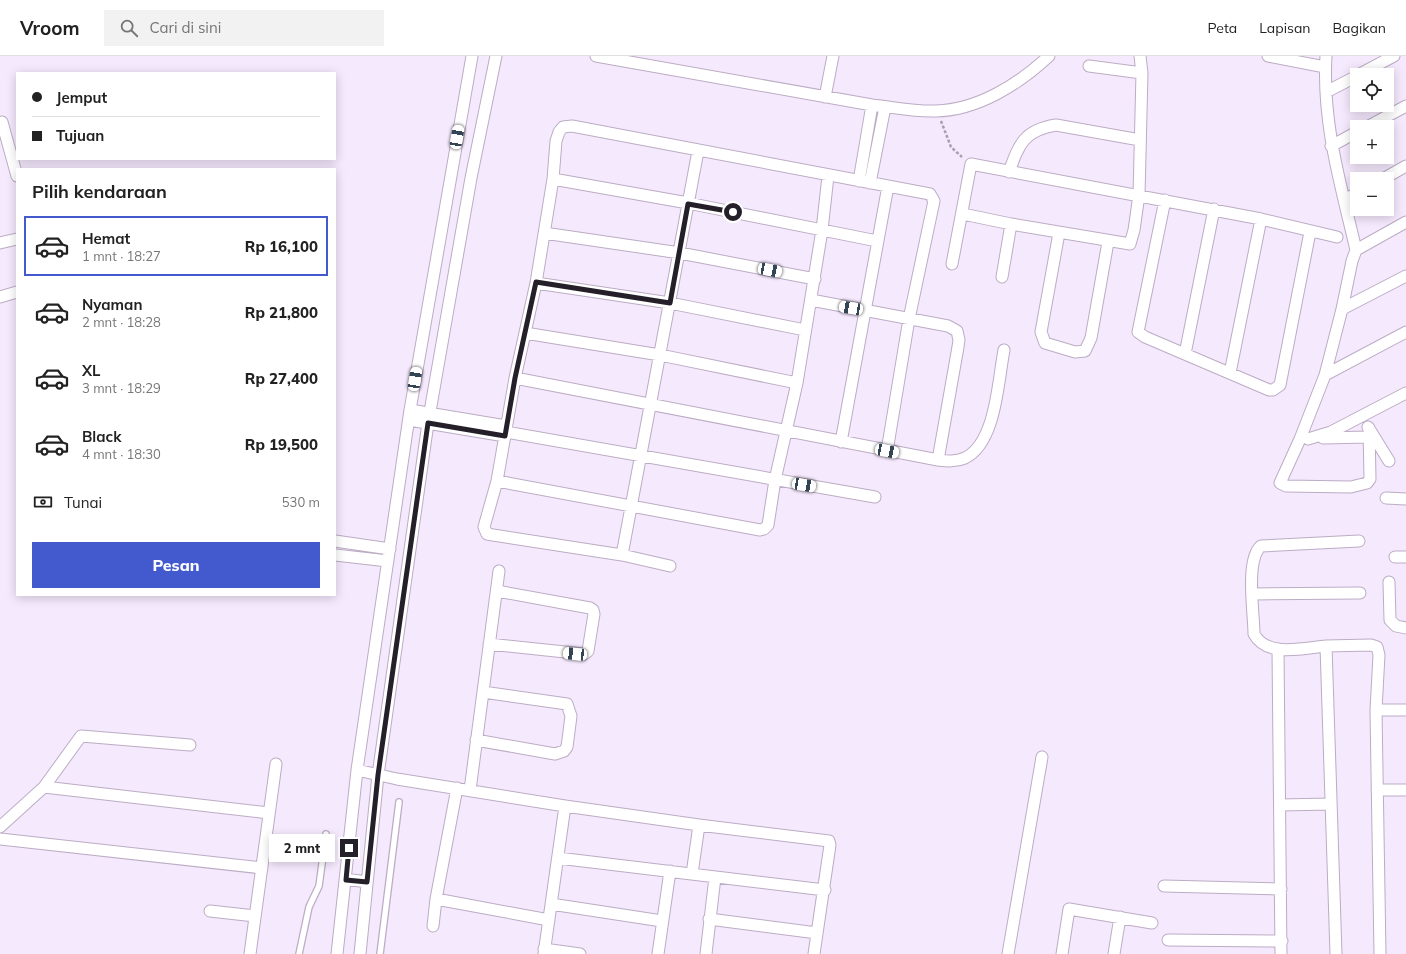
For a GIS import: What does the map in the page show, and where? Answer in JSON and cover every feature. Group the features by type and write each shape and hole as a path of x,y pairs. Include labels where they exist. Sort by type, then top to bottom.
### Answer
{"street":[{"path":"337,954 358,770 409,415 472,56"},
{"path":"360,954 378,775 429,418 471,178 496,56"},
{"path":"596,56 825,97 914,111 937,111 962,107 1008,88 1029,75 1049,56"},
{"path":"825,97 833,56"},
{"path":"962,214 1108,242 1130,244 1133,235 1139,195 1142,73 1140,56"},
{"path":"1268,56 1325,61 1326,111 1331,146 1356,250 1352,261 1342,309 1325,375 1304,439 1280,483 1286,486 1351,487 1364,485 1370,481 1369,433"},
{"path":"1371,68 1394,56"},
{"path":"1089,66 1142,73"},
{"path":"1326,92 1350,79"},
{"path":"859,181 872,105"},
{"path":"1380,120 1406,106"},
{"path":"870,183 885,107"},
{"path":"2,122 16,165"},
{"path":"1009,172 1015,156 1026,136 1043,127 1056,125 1140,140"},
{"path":"670,566 622,555 487,534 484,527 496,481 515,378 536,282 553,179 556,141 558,132 562,127 572,126 828,176 926,192 930,194 934,201 909,319 887,451"},
{"path":"1331,146 1350,136"},
{"path":"622,555 632,507 639,456 680,253 698,151"},
{"path":"952,264 971,164 1214,209 1337,237"},
{"path":"1394,172 1406,166"},
{"path":"496,481 760,530 764,529 768,525 775,480 797,383 815,279 828,176"},
{"path":"553,179 877,241"},
{"path":"841,442 864,310 888,186"},
{"path":"1344,200 1350,197"},
{"path":"1166,200 1138,332 1145,337 1269,390 1274,390 1280,385 1310,232"},
{"path":"1185,354 1214,209"},
{"path":"1230,373 1261,219"},
{"path":"1356,250 1406,222"},
{"path":"1002,278 1011,224"},
{"path":"544,233 680,253 815,279"},
{"path":"1059,233 1041,332 1045,343 1075,352 1085,351 1091,338 1108,242"},
{"path":"0,243 16,239"},
{"path":"1342,309 1406,276"},
{"path":"536,282 670,303 805,330"},
{"path":"0,297 16,292"},
{"path":"811,300 954,328 958,335 958,347 938,460"},
{"path":"1325,375 1406,332"},
{"path":"525,333 660,355 797,383"},
{"path":"515,378 787,430 887,451 938,460 955,461 965,458 975,451 983,442 990,426 1004,350"},
{"path":"1304,439 1332,432 1406,393"},
{"path":"409,415 875,497"},
{"path":"1363,415 1369,433 1389,461"},
{"path":"1304,439 1369,433"},
{"path":"1386,498 1406,499"},
{"path":"336,541 390,549"},
{"path":"1359,541 1261,546 1253,558 1254,634 1258,641 1265,646 1278,649 1363,644 1378,647 1379,655 1376,710 1380,954"},
{"path":"336,555 388,561"},
{"path":"470,790 499,571"},
{"path":"1389,582 1390,620 1396,626 1406,628"},
{"path":"489,644 584,654 588,651 594,614 593,610 590,608 496,591"},
{"path":"1253,594 1360,593"},
{"path":"1326,646 1336,954"},
{"path":"1278,649 1282,954"},
{"path":"476,740 555,754 564,751 567,747 571,716 567,704 483,692"},
{"path":"1376,710 1406,710"},
{"path":"0,827 44,786 81,736 190,745"},
{"path":"1008,954 1042,757"},
{"path":"250,954 276,764"},
{"path":"358,770 378,775 565,806 699,825 829,841 830,845 825,890 814,954"},
{"path":"44,786 269,813"},
{"path":"433,926 436,899 457,788"},
{"path":"1377,790 1406,790"},
{"path":"1280,805 1330,804"},
{"path":"565,806 544,952 580,954"},
{"path":"692,874 699,825"},
{"path":"0,839 262,868"},
{"path":"558,858 825,890"},
{"path":"658,954 670,871"},
{"path":"706,954 715,876"},
{"path":"346,880 367,882"},
{"path":"1164,886 1281,889"},
{"path":"436,899 549,920"},
{"path":"551,904 662,921"},
{"path":"1062,954 1069,909 1152,923"},
{"path":"210,911 255,916"},
{"path":"1114,954 1120,918"},
{"path":"709,919 817,934"},
{"path":"1168,940 1282,941"}],"lane":[{"path":"380,954 399,802"},
{"path":"299,954 309,907 319,886 326,834"}],"path":[{"path":"937,111 951,147 971,164"}],"route":[{"path":"349,848 346,880 367,882 378,775 428,423 505,436 515,378 536,282 670,303 688,204 733,212"}]}
